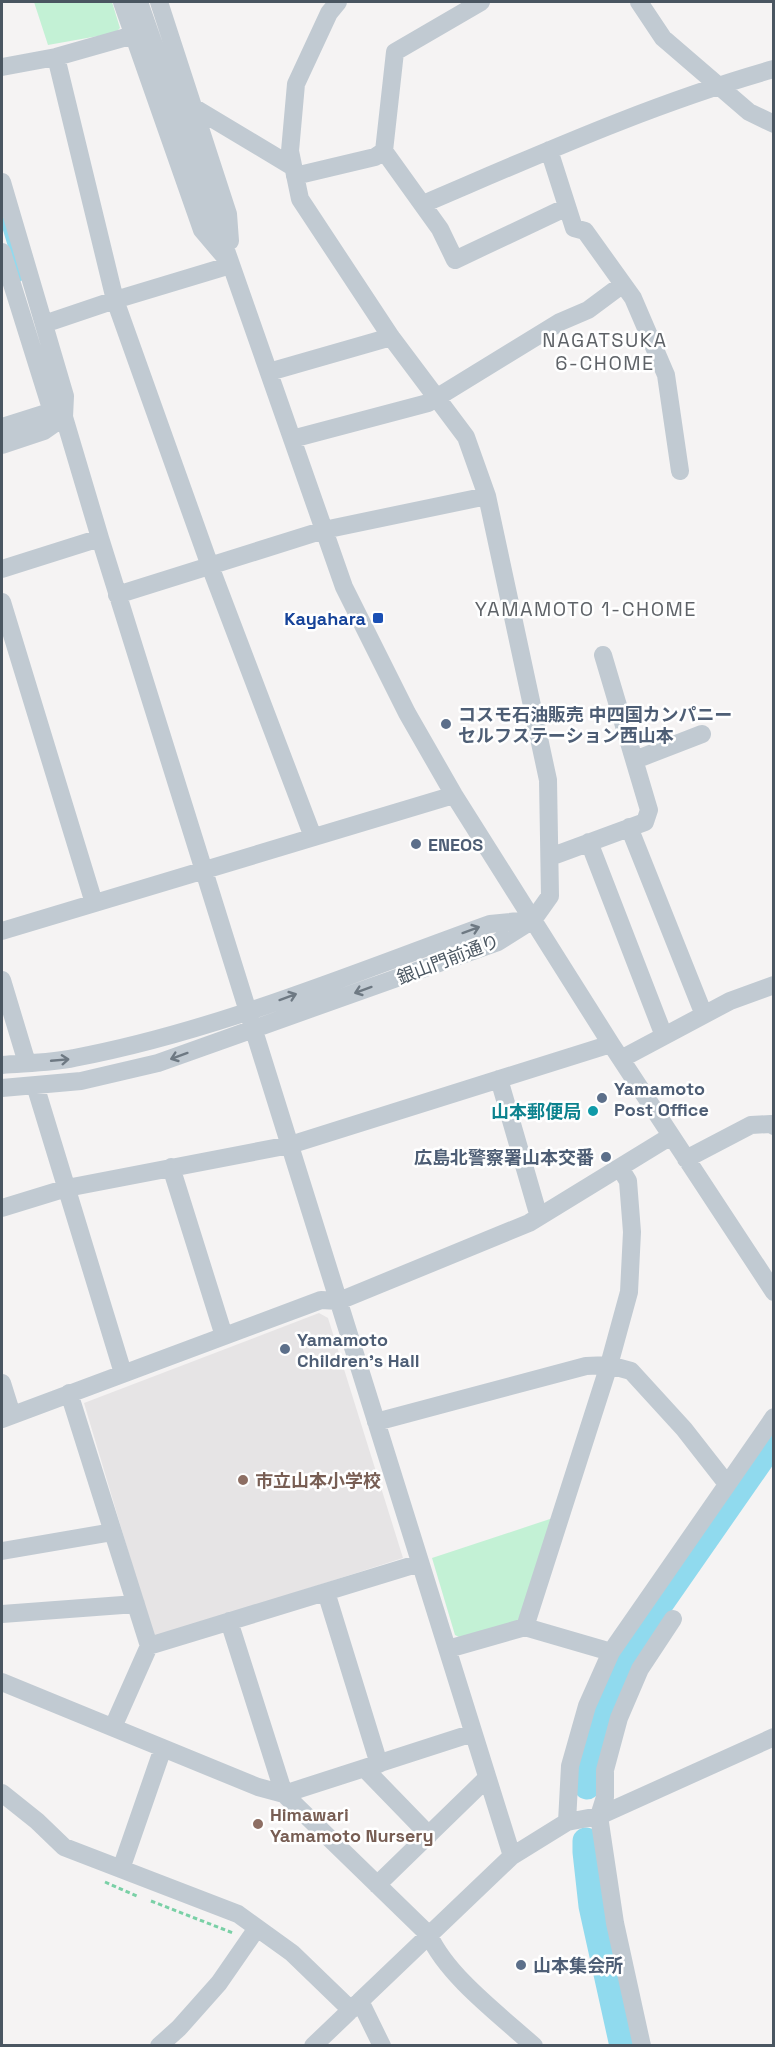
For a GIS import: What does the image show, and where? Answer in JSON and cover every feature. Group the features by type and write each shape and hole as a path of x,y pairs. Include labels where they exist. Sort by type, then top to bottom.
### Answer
{"street":[{"path":"122,2 202,230 231,265"},
{"path":"139,2 344,587 407,713 454,795 616,1051 774,1292"},
{"path":"159,2 228,214 231,265"},
{"path":"338,2 329,13 296,84 290,151 294,171 300,199 391,337 466,437 487,496 548,780 550,896 533,920"},
{"path":"481,2 395,52 384,151 440,229 455,260 567,207"},
{"path":"639,2 663,38 749,112 774,124"},
{"path":"2,67 56,57 130,36"},
{"path":"56,57 115,300 210,566 313,837"},
{"path":"423,204 549,150 717,85 774,69"},
{"path":"193,107 294,171 375,157 384,151"},
{"path":"549,150 574,228 585,231 633,298 666,375 680,471"},
{"path":"2,182 65,396 64,417 117,595 512,1856"},
{"path":"2,252 49,402 64,417"},
{"path":"44,324 231,265"},
{"path":"292,439 437,399 560,322 588,310 623,285"},
{"path":"269,372 391,337"},
{"path":"2,427 43,414 64,417"},
{"path":"2,445 44,431 64,417"},
{"path":"117,595 324,530 487,496"},
{"path":"2,569 100,538"},
{"path":"2,602 94,903"},
{"path":"550,857 645,822 649,810 603,655"},
{"path":"635,760 702,734"},
{"path":"2,931 454,795"},
{"path":"629,828 704,1015"},
{"path":"589,842 664,1036"},
{"name":"銀山門前通り","path":"2,1065 72,1059 156,1040 248,1011 490,924 533,920"},
{"name":"銀山門前通り","path":"2,1088 81,1081 158,1063 498,942 533,920"},
{"path":"2,980 27,1063"},
{"path":"2,1208 66,1188 290,1144 499,1079 616,1051 664,1036 730,1001 774,985"},
{"path":"499,1079 539,1217"},
{"path":"35,1085 123,1373"},
{"path":"686,1159 751,1125 771,1124 774,1126"},
{"path":"2,1383 7,1417 321,1300 339,1301 529,1223 671,1136"},
{"path":"171,1167 224,1336"},
{"path":"525,1628 609,1365 629,1292 632,1232 628,1181 620,1168"},
{"path":"376,1422 586,1366 609,1365 631,1371 684,1429 727,1484"},
{"path":"69,1393 149,1646 113,1727"},
{"path":"567,1822 570,1766 587,1706 611,1652 774,1417"},
{"path":"2,1551 113,1532"},
{"path":"149,1646 420,1563"},
{"path":"326,1592 371,1766 429,1835"},
{"path":"2,1614 136,1604"},
{"path":"642,2046 615,1923 599,1816 605,1797 605,1770 619,1718 640,1669 673,1619"},
{"path":"229,1621 284,1794 429,1935 434,1949 474,1993 534,2046"},
{"path":"448,1649 525,1628 611,1652"},
{"path":"2,1682 258,1787 284,1794 473,1733"},
{"path":"313,2046 512,1856 567,1822 599,1816 774,1737"},
{"path":"121,1869 163,1748"},
{"path":"377,1885 487,1778"},
{"path":"2,1793 37,1821 64,1847 238,1914 292,1953 356,2005 382,2046"},
{"path":"159,2046 179,2028 219,1983 257,1928"}],"path":[{"path":"151,1901 233,1934"}],"shaded area":[{"name":"市立山本小学校","path":"319,1313 328,1318 403,1558 154,1638 84,1403"}],"green space":[{"path":"34,2 112,2 120,28 115,33 48,45"},
{"path":"553,1518 518,1621 461,1638 455,1635 432,1558"}],"waterway":[{"path":"2,219 20,279"},
{"path":"587,1786 596,1732 630,1647 774,1440"},
{"path":"586,1841 592,1906 623,2046"}],"place":[{"name":"Kayahara","path":"378,618"},
{"name":"コスモ石油販売 中四国カンパニー セルフステーション西山本","path":"446,724"},
{"name":"ENEOS","path":"416,844"},
{"name":"Yamamoto Post Office","path":"602,1098"},
{"name":"山本郵便局","path":"593,1111"},
{"name":"広島北警察署山本交番","path":"606,1157"},
{"name":"Yamamoto Children's Hall","path":"285,1349"},
{"name":"市立山本小学校","path":"243,1480"},
{"name":"Himawari Yamamoto Nursery","path":"258,1824"},
{"name":"山本集会所","path":"521,1965"}],"district":[{"name":"NAGATSUKA 6-CHOME","path":"605,352"},
{"name":"YAMAMOTO 1-CHOME","path":"586,609"}]}
